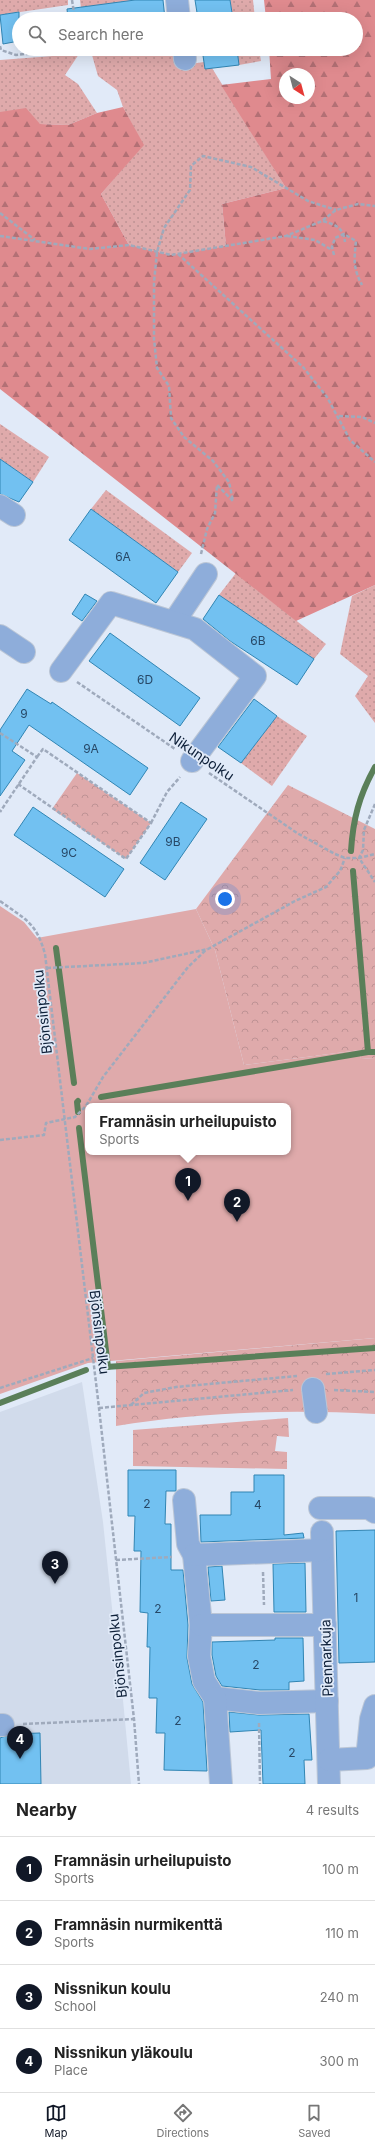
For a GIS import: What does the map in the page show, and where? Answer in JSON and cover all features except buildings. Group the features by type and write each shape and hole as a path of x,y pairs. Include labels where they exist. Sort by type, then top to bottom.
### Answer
{"street":[{"path":"177,0 178,12"},
{"path":"174,622 206,574"},
{"path":"61,671 112,603 195,629 255,676 192,761"},
{"path":"0,636 24,652"},
{"path":"312,1379 316,1412"},
{"path":"184,1500 188,1544 194,1555 201,1626 199,1656 204,1681 215,1698 221,1784"},
{"path":"320,1508 369,1508 375,1512"},
{"name":"Piennarkuja","path":"262,1553 322,1541 329,1784"},
{"path":"194,1555 262,1553"},
{"path":"201,1626 325,1625"},
{"path":"215,1698 259,1703 327,1701"},
{"path":"329,1760 367,1758 371,1719 375,1706"}],"path":[{"path":"72,0 74,12"},
{"path":"0,46 1,50 12,54"},
{"path":"206,574 200,554 206,529 215,513 217,485 233,501 229,482 213,461 184,438 171,418 169,386 157,368 154,339 154,282 157,252 164,228 190,190 190,166 202,156 251,167 308,201 336,210"},
{"path":"0,236 90,248 129,245 171,255 286,236 322,221 336,210 358,204 375,206"},
{"path":"0,213 36,240"},
{"path":"322,221 338,226 344,234 356,241 354,265 355,273 362,285"},
{"path":"344,234 345,242"},
{"path":"334,255 332,247 335,238 344,234"},
{"path":"286,236 315,240 333,251"},
{"path":"178,254 303,367 327,397 350,440 375,462"},
{"path":"338,416 362,417 375,423"},
{"name":"Nikunpolku","path":"61,671 297,834 344,858 359,858 375,854"},
{"path":"0,733 36,757"},
{"path":"0,812 36,757 43,749 151,824"},
{"path":"18,784 126,859 151,824 167,792 192,761"},
{"path":"375,804 364,830 363,850 359,858 375,882"},
{"path":"88,1103 103,1077 188,967 208,949 295,901 326,887 340,871 344,858"},
{"name":"Bjönsinpolku","path":"0,901 34,926 40,938 47,968 99,1408 134,1719 139,1784"},
{"path":"47,968 143,963 208,949"},
{"path":"0,1140 44,1135 46,1123 75,1117 85,1107"},
{"path":"0,1388 93,1358"},
{"path":"99,1408 131,1405 375,1370"},
{"path":"131,1405 144,1393 176,1387 312,1379 375,1392"},
{"path":"262,1553 265,1625"},
{"path":"116,1560 194,1555"},
{"path":"259,1703 260,1784"},
{"path":"1,1725 134,1719"}],"shaded area":[{"path":"82,1382 103,1522 116,1646 121,1679 131,1784 0,1784 0,1412"}],"green space":[{"path":"0,0 68,0 68,5 12,12 0,15"},
{"path":"80,0 135,0 81,8"},
{"path":"230,0 253,0 254,12 232,12"},
{"path":"264,0 375,0 375,585 296,621 0,389 0,112 26,108 40,124 68,125 97,113 123,107 144,145 101,194 129,245 171,255 226,246 222,204 286,188 221,85 271,79 269,56 363,56 363,12 265,12"},
{"path":"53,56 78,56 65,75 78,84 97,113 68,125 40,124 0,112 0,60"},
{"path":"92,56 180,56 183,65 204,62 205,69 212,68 286,188 222,204 226,246 171,255 129,245 101,194 143,145 123,107 117,90 98,76"},
{"path":"238,56 260,56 261,61 239,65"},
{"path":"0,424 49,457 33,482 0,459"},
{"path":"106,490 192,553 178,572 91,509"},
{"path":"236,573 326,644 314,659 219,595"},
{"path":"375,585 375,723 355,696 368,676 340,654 352,596"},
{"path":"277,716 307,736 272,786 241,763"},
{"path":"77,773 151,823 126,859 52,809"},
{"path":"288,785 375,829 375,1058 361,1059 360,1050 244,1065 215,950 196,909"},
{"path":"0,906 24,922 37,938 196,909 215,950 244,1065 360,1050 361,1059 375,1058 375,1338 88,1363 0,1394"},
{"path":"375,1338 375,1414 310,1412 245,1413 148,1421 116,1426 116,1361"},
{"path":"288,1418 289,1437 277,1436 275,1451 287,1452 287,1469 133,1466 133,1430"}],"waterway":[{"path":"351,851 355,818 361,798 375,767"},
{"path":"353,871 368,1052 375,1052"},
{"path":"56,948 74,1083"},
{"path":"101,1097 368,1052"},
{"path":"78,1101 78,1112"},
{"path":"79,1128 108,1367"},
{"path":"106,1367 375,1348"},
{"path":"0,1403 86,1370"}],"place":[{"name":"Framnäsin urheilupuisto","path":"188,1201"},
{"name":"Framnäsin nurmikenttä","path":"237,1222"},
{"name":"Nissnikun koulu","path":"55,1584"},
{"name":"Nissnikun yläkoulu","path":"20,1759"}]}
